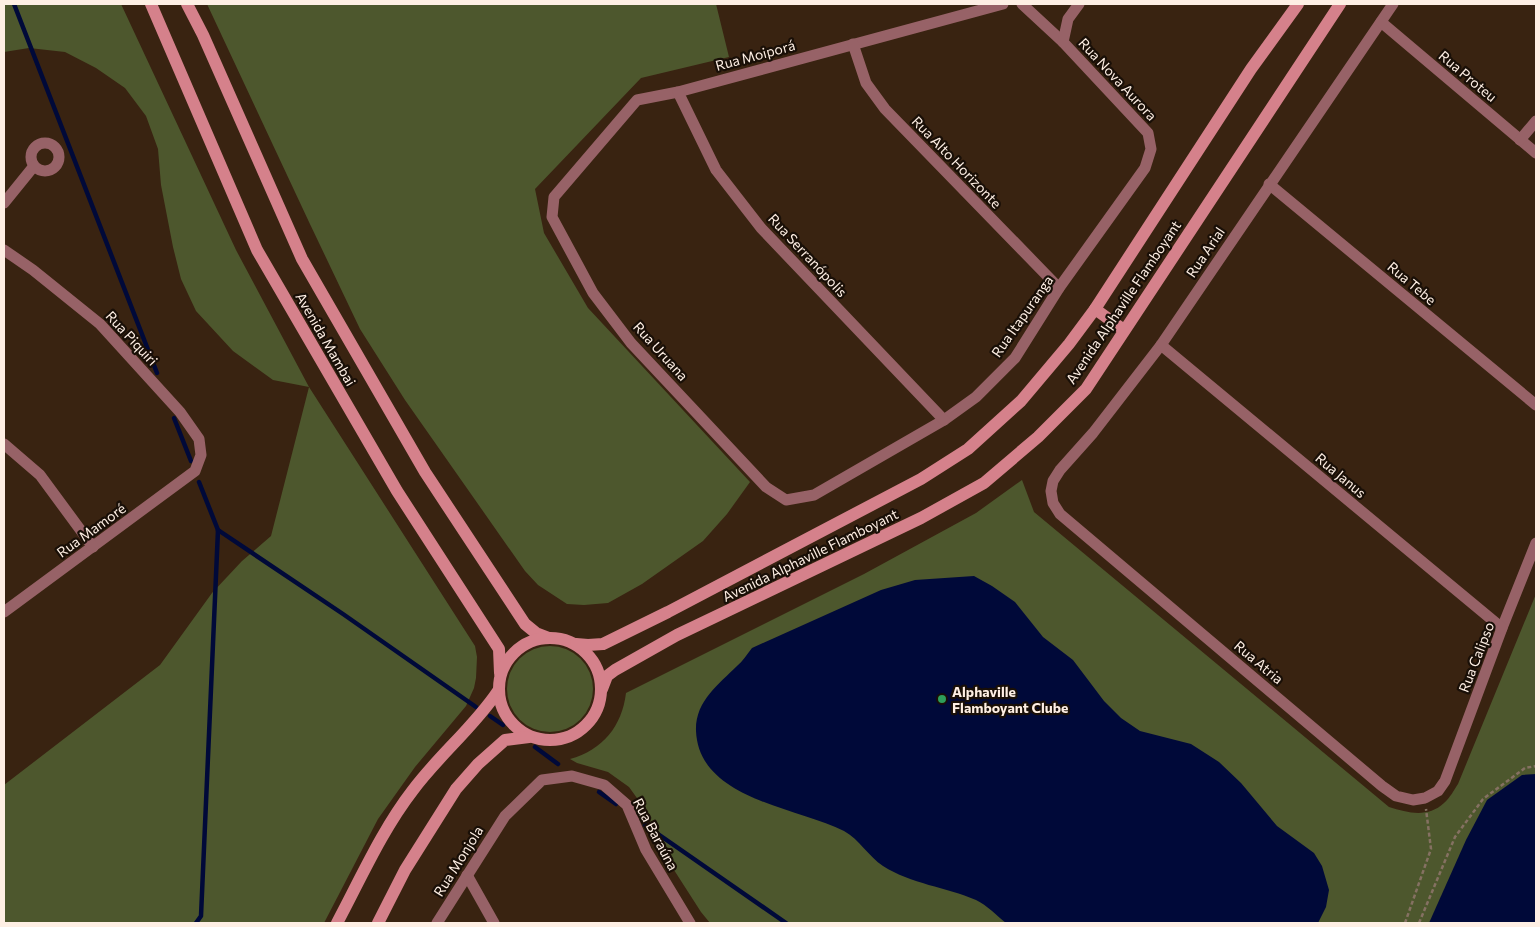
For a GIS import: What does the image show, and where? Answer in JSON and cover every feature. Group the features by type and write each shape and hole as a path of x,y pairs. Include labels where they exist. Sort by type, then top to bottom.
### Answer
{"street":[{"name":"Avenida Mambai","path":"151,4 257,250 397,491 499,648 500,673"},
{"name":"Avenida Mambai","path":"187,4 302,259 425,472 525,624 536,633 549,638"},
{"name":"Rua Moiporá","path":"554,197 637,100 678,92 1003,4"},
{"name":"Rua Nova Aurora","path":"1022,4 1063,42 1148,133 1151,149 1145,168"},
{"name":"Rua Nova Aurora","path":"1063,42 1068,19 1079,4"},
{"name":"Avenida Alphaville Flamboyant","path":"576,644 603,644 668,612 921,479 968,449 1021,401 1069,344 1095,309 1251,69 1298,4"},
{"name":"Avenida Alphaville Flamboyant","path":"602,689 607,676 615,670 677,635 921,518 984,483 1038,437 1086,389 1340,4"},
{"name":"Rua Arial","path":"1060,514 1053,503 1051,491 1053,481 1060,470 1093,433 1161,345 1393,4"},
{"name":"Rua Proteu","path":"1381,22 1536,153"},
{"name":"Rua Alto Horizonte","path":"853,44 866,83 885,109 1059,288"},
{"name":"Rua Serranópolis","path":"678,92 716,170 761,228 944,420"},
{"path":"1520,140 1536,121"},
{"path":"4,203 34,166"},
{"name":"Rua Itapuranga","path":"786,500 814,495 944,420 976,397 1015,358 1059,288 1145,168"},
{"name":"Rua Tebe","path":"1269,184 1536,405"},
{"name":"Rua Uruana","path":"554,197 552,217 593,293 631,343 766,487 786,500"},
{"name":"Rua Piquiri","path":"4,250 33,270 100,324 180,412 199,439 201,455 195,471"},
{"path":"1095,309 1124,330"},
{"name":"Rua Janus","path":"1161,345 1502,628"},
{"path":"4,444 40,475 93,547"},
{"name":"Rua Mamoré","path":"4,612 195,471"},
{"name":"Rua Atria","path":"1060,514 1382,786 1396,796 1413,800 1425,798"},
{"name":"Rua Calipso","path":"1425,798 1438,791 1445,781 1536,543"},
{"path":"378,923 405,870 456,788 478,764 505,740 529,737 546,741 564,739 577,733 590,722 599,706 602,689 599,671 590,656 576,644 559,638 541,638 522,645 509,657 500,673 498,691 502,709 514,727 529,737"},
{"path":"337,923 391,823 412,791 438,759 487,707 498,691"},
{"name":"Rua Baraúna","path":"505,816 542,780 572,776 604,785 626,805 646,850 690,923"},
{"name":"Rua Monjola","path":"437,923 505,816"},
{"path":"467,875 494,923"}],"path":[{"path":"1419,923 1455,836 1477,806 1483,799 1525,768 1536,766"},
{"path":"1405,923 1431,849 1425,798"}],"green space":[{"path":"4,4 121,4 236,250 309,387 273,380 233,351 196,311 181,279 173,247 161,185 158,149 146,116 125,88 96,68 65,52 29,48 4,52"},
{"path":"207,4 716,4 729,57 641,78 535,189 544,233 588,308 750,482 727,514 703,541 642,584 608,603 567,604 538,585 525,571 405,400 360,329"},
{"path":"309,387 475,646 477,657 476,678 466,706 415,767 378,819 324,923 4,923 4,785 160,665 212,593 242,561 271,536"},
{"name":"Alphaville Flamboyant Clube","path":"1022,480 1034,512 1389,807 1403,811 1418,813 1438,808 1448,799 1458,784 1536,594 1536,923 710,923 674,870 642,805 629,787 608,772 577,763 570,759 592,750 609,735 620,716 626,693 864,574 976,513"},
{"path":"550,646 567,649 581,658 590,672 593,689 590,706 581,720 567,729 550,732 533,729 519,720 510,706 507,689 510,672 519,658 533,649"}],"shaded area":[{"path":"974,576 1015,602 1043,637 1073,660 1104,701 1121,718 1140,731 1191,744 1219,762 1241,783 1277,826 1314,853 1322,866 1329,890 1326,907 1318,923 1006,923 976,900 905,877 883,866 844,831 753,798 731,786 714,772 701,754 696,731 699,711 709,694 741,662 752,648 881,590 915,580"},
{"path":"1536,774 1536,923 1429,923 1466,840 1487,800 1522,775"}],"waterway":[{"path":"14,4 157,373"},
{"path":"174,418 191,461"},
{"path":"196,923 201,916 218,530 199,482"},
{"path":"218,530 476,707"},
{"path":"490,716 503,725"},
{"path":"535,747 558,764"},
{"path":"599,792 616,804"},
{"path":"645,825 786,923"}],"place":[{"name":"Alphaville Flamboyant Clube","path":"942,699"}]}
